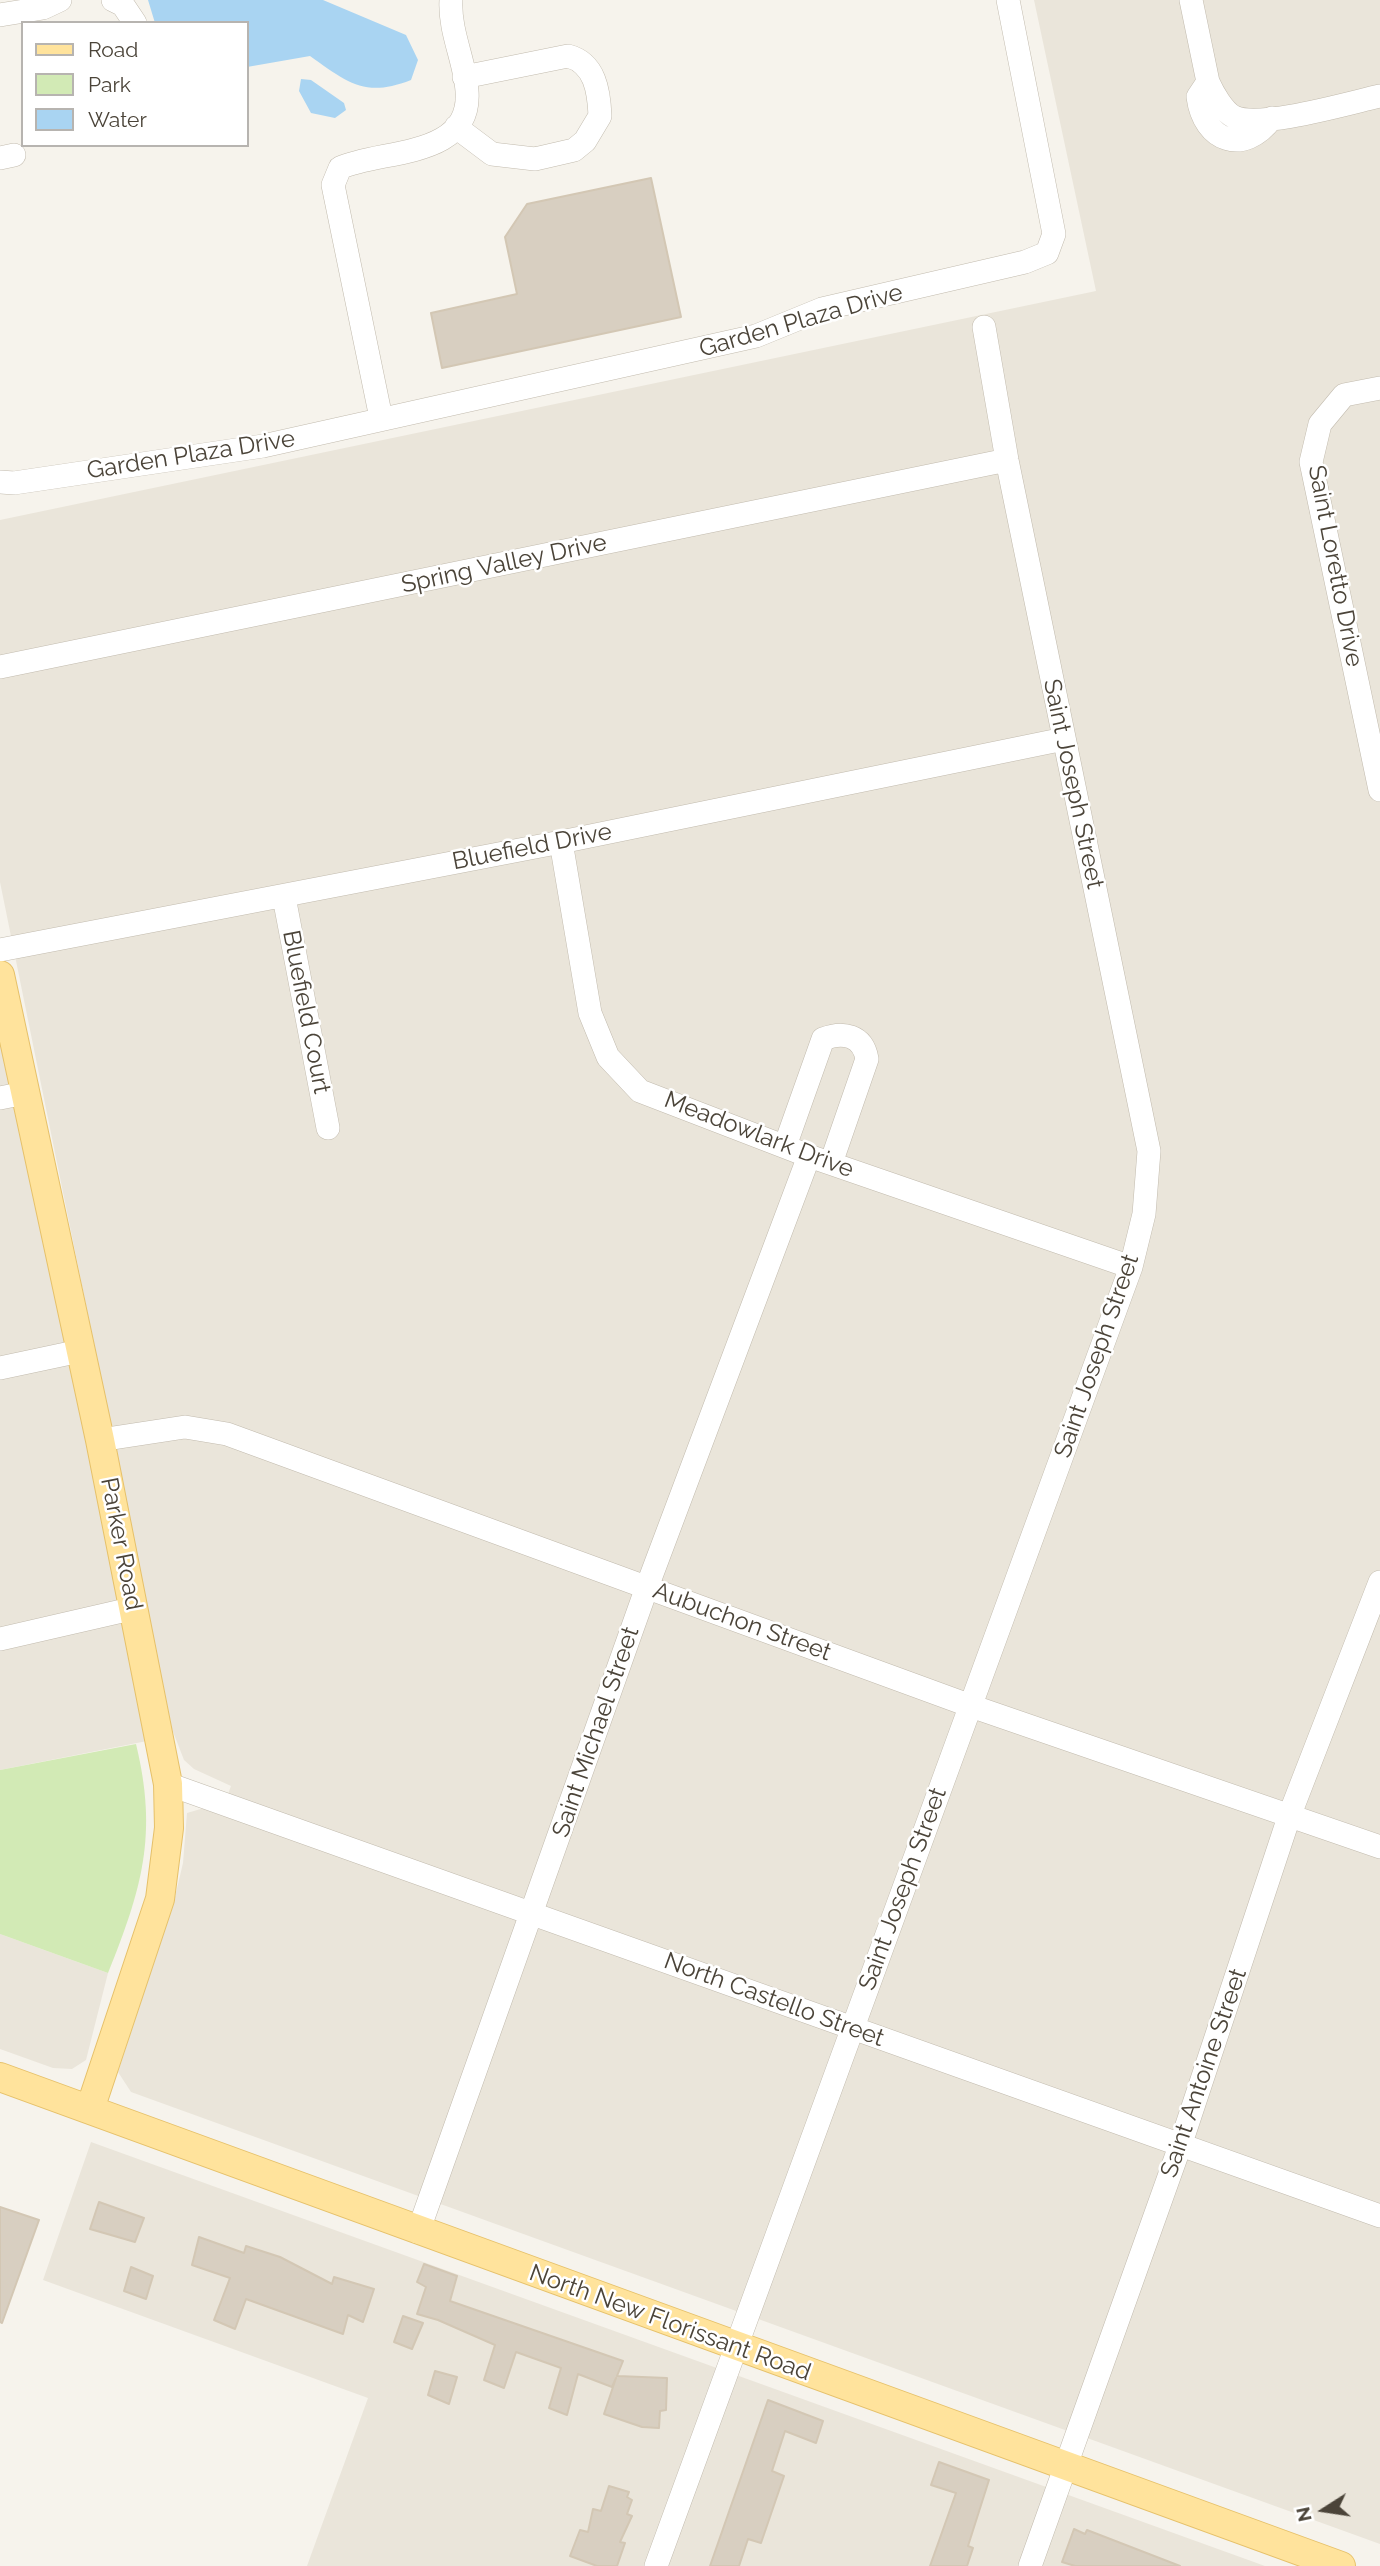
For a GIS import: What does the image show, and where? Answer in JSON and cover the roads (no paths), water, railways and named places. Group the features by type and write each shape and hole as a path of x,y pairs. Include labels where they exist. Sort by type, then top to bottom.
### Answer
{"main road":[{"name":"Parker Road","path":"0,975 12,1095 80,1351 135,1608 168,1784 169,1828 160,1899 90,2109"},
{"name":"North New Florissant Road","path":"0,2077 418,2232 1341,2566"}],"street":[{"path":"113,0 123,5 134,21"},
{"name":"Garden Plaza Drive","path":"0,482 14,483 263,446 744,339 822,309 1025,262 1047,253 1054,234 1008,0"},
{"path":"1191,0 1208,82 1213,93 1233,116 1259,121 1380,96"},
{"path":"381,418 333,185 340,168 422,148 448,136 456,127 466,103 464,77 448,3"},
{"path":"0,15 48,8"},
{"path":"456,127 492,154 535,159 574,150 584,141 600,116 593,75 587,64 577,58 568,56 464,77"},
{"path":"1208,82 1198,97 1200,114 1208,127 1221,138 1244,140 1262,132 1272,118"},
{"name":"Saint Joseph Street","path":"656,2566 734,2346 1131,1267 1144,1214 1149,1151 1007,460 984,327"},
{"name":"Saint Loretto Drive","path":"1380,388 1345,395 1320,424 1311,462 1380,790"},
{"name":"Spring Valley Drive","path":"0,667 1007,460"},
{"name":"Bluefield Drive","path":"0,950 284,897 1064,739"},
{"name":"Meadowlark Drive","path":"561,842 590,1013 608,1057 640,1091 809,1156 1131,1267"},
{"name":"Bluefield Court","path":"284,897 328,1128"},
{"path":"785,1146 823,1040 836,1034 853,1036 865,1048 867,1059 864,1075 831,1163"},
{"name":"Saint Michael Street","path":"418,2232 647,1587 809,1156"},
{"path":"0,1368 80,1351"},
{"name":"Aubuchon Street","path":"100,1440 185,1427 227,1434 971,1706 1380,1847"},
{"name":"Saint Antoine Street","path":"1030,2566 1068,2466 1180,2146 1290,1814 1380,1582"},
{"path":"0,1639 135,1608"},
{"name":"North Castello Street","path":"168,1784 1380,2216"}],"water":[{"path":"148,0 323,0 406,35 418,60 411,80 381,88 369,87 335,74 310,56 248,67 248,21 154,21"},
{"path":"301,79 311,80 344,103 346,110 335,118 311,113 299,91"}]}
